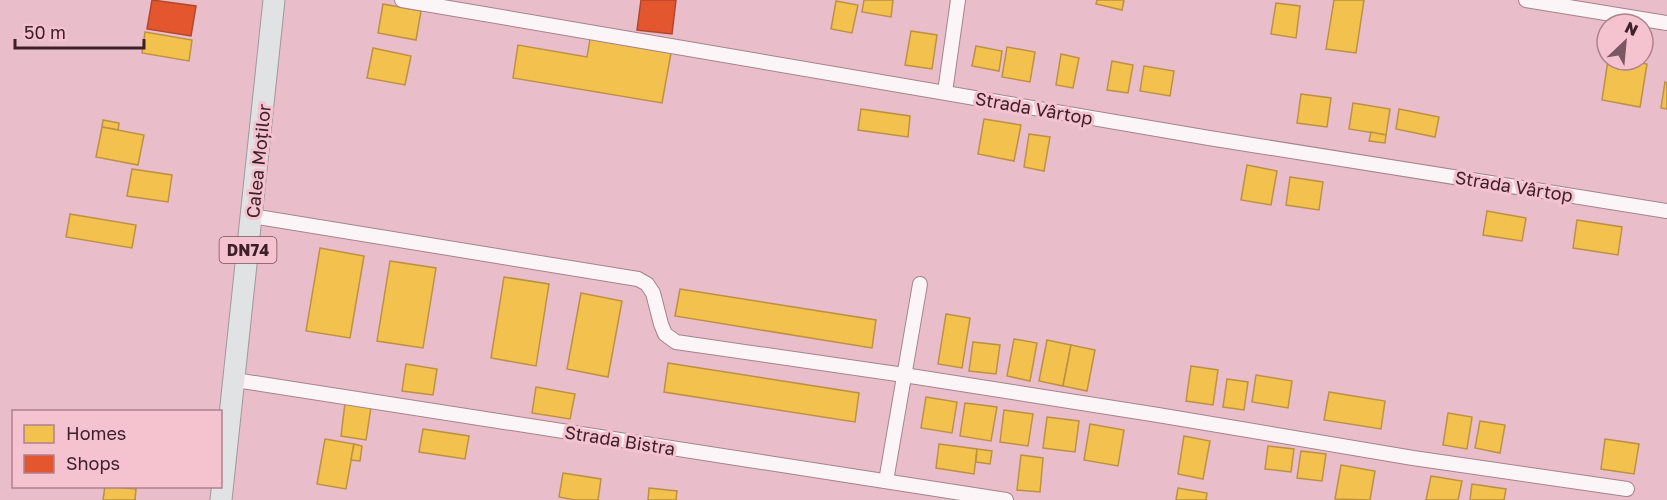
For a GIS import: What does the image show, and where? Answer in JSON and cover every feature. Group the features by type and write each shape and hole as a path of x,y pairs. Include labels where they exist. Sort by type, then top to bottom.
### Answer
{"main road":[{"name":"Calea Moților","path":"221,500 274,0"}],"street":[{"name":"Strada Vârtop","path":"402,0 1221,140 1667,211"},
{"path":"945,92 958,0"},
{"path":"1526,0 1667,23"},
{"path":"252,216 638,279 647,284 653,293 665,334 676,342 904,375 1413,458 1627,489"},
{"path":"886,481 920,284"},
{"name":"Strada Bistra","path":"235,380 1006,500"}],"building: Homes":[{"path":"864,0 893,0 891,17 862,12"},
{"path":"1097,0 1124,0 1122,10 1096,4"},
{"path":"1334,0 1364,0 1356,53 1326,49"},
{"path":"836,1 858,5 852,33 831,29"},
{"path":"1276,3 1300,6 1296,38 1271,34"},
{"path":"383,4 421,11 416,40 378,33"},
{"path":"911,31 937,35 932,69 905,65"},
{"path":"145,32 192,40 189,61 142,53"},
{"path":"590,39 671,53 662,103 513,78 518,45 587,57"},
{"path":"976,46 1002,51 999,71 972,66"},
{"path":"1007,47 1035,52 1030,82 1002,77"},
{"path":"373,48 411,56 405,85 367,78"},
{"path":"1061,54 1079,58 1073,88 1056,85"},
{"path":"1112,61 1133,65 1128,93 1107,90"},
{"path":"1144,66 1174,71 1170,96 1140,91"},
{"path":"1606,72 1646,72 1640,107 1602,100"},
{"path":"1665,82 1667,83 1667,109 1661,108"},
{"path":"1301,94 1331,98 1327,127 1297,123"},
{"path":"1353,103 1390,109 1386,135 1349,129"},
{"path":"861,109 910,116 908,137 858,130"},
{"path":"1399,109 1439,117 1435,137 1396,129"},
{"path":"984,119 1021,125 1014,161 978,154"},
{"path":"103,120 119,123 118,130 102,127"},
{"path":"102,127 144,135 138,165 96,157"},
{"path":"1371,132 1386,135 1385,143 1369,141"},
{"path":"1029,134 1050,137 1044,171 1024,167"},
{"path":"1247,165 1277,171 1271,205 1241,200"},
{"path":"132,169 172,175 168,202 127,196"},
{"path":"1290,177 1323,182 1319,210 1286,205"},
{"path":"1487,211 1526,218 1522,241 1483,235"},
{"path":"70,214 136,225 132,248 66,237"},
{"path":"1577,220 1622,227 1618,255 1573,248"},
{"path":"320,248 364,256 350,338 306,331"},
{"path":"390,261 436,268 423,348 377,341"},
{"path":"504,277 549,284 536,366 491,358"},
{"path":"680,289 876,320 872,348 675,316"},
{"path":"581,293 622,301 608,377 567,369"},
{"path":"946,314 970,318 962,368 938,364"},
{"path":"1014,339 1037,343 1030,381 1007,376"},
{"path":"1047,340 1071,345 1063,386 1039,381"},
{"path":"973,342 1000,345 996,374 969,371"},
{"path":"1071,345 1095,350 1087,391 1063,386"},
{"path":"668,363 859,393 855,422 664,392"},
{"path":"406,364 437,369 433,395 402,391"},
{"path":"1191,366 1218,370 1213,405 1186,401"},
{"path":"1256,375 1292,381 1288,408 1252,402"},
{"path":"1227,379 1248,382 1244,410 1223,407"},
{"path":"536,387 575,394 570,419 532,413"},
{"path":"1329,392 1385,401 1381,429 1324,420"},
{"path":"926,397 957,402 952,433 921,428"},
{"path":"345,403 371,407 366,440 341,436"},
{"path":"965,403 997,407 991,441 960,436"},
{"path":"1004,410 1033,414 1028,446 1000,442"},
{"path":"1448,413 1472,417 1467,449 1443,445"},
{"path":"1047,417 1079,421 1075,452 1043,448"},
{"path":"1480,421 1505,425 1500,453 1475,448"},
{"path":"1090,424 1124,430 1118,466 1084,460"},
{"path":"423,429 469,436 465,459 419,452"},
{"path":"1184,436 1210,441 1203,479 1178,474"},
{"path":"325,439 354,444 346,489 317,484"},
{"path":"1605,439 1639,444 1634,474 1601,469"},
{"path":"354,444 362,446 360,461 351,460"},
{"path":"939,444 977,449 974,474 936,468"},
{"path":"1268,446 1294,449 1291,472 1265,469"},
{"path":"977,449 992,451 990,464 976,462"},
{"path":"1301,451 1326,454 1322,481 1297,478"},
{"path":"1021,455 1043,458 1040,492 1017,490"},
{"path":"1341,465 1375,471 1370,500 1335,499"},
{"path":"563,473 601,479 598,500 559,497"},
{"path":"1431,476 1462,481 1458,500 1426,500"},
{"path":"1472,484 1506,489 1504,500 1470,500"},
{"path":"105,488 136,489 135,500 103,500"},
{"path":"649,488 677,491 676,500 648,500"},
{"path":"1178,488 1207,493 1206,500 1176,500"}],"building: Shops":[{"path":"152,0 196,6 191,36 147,29"},
{"path":"641,0 676,0 672,34 637,30"}]}
